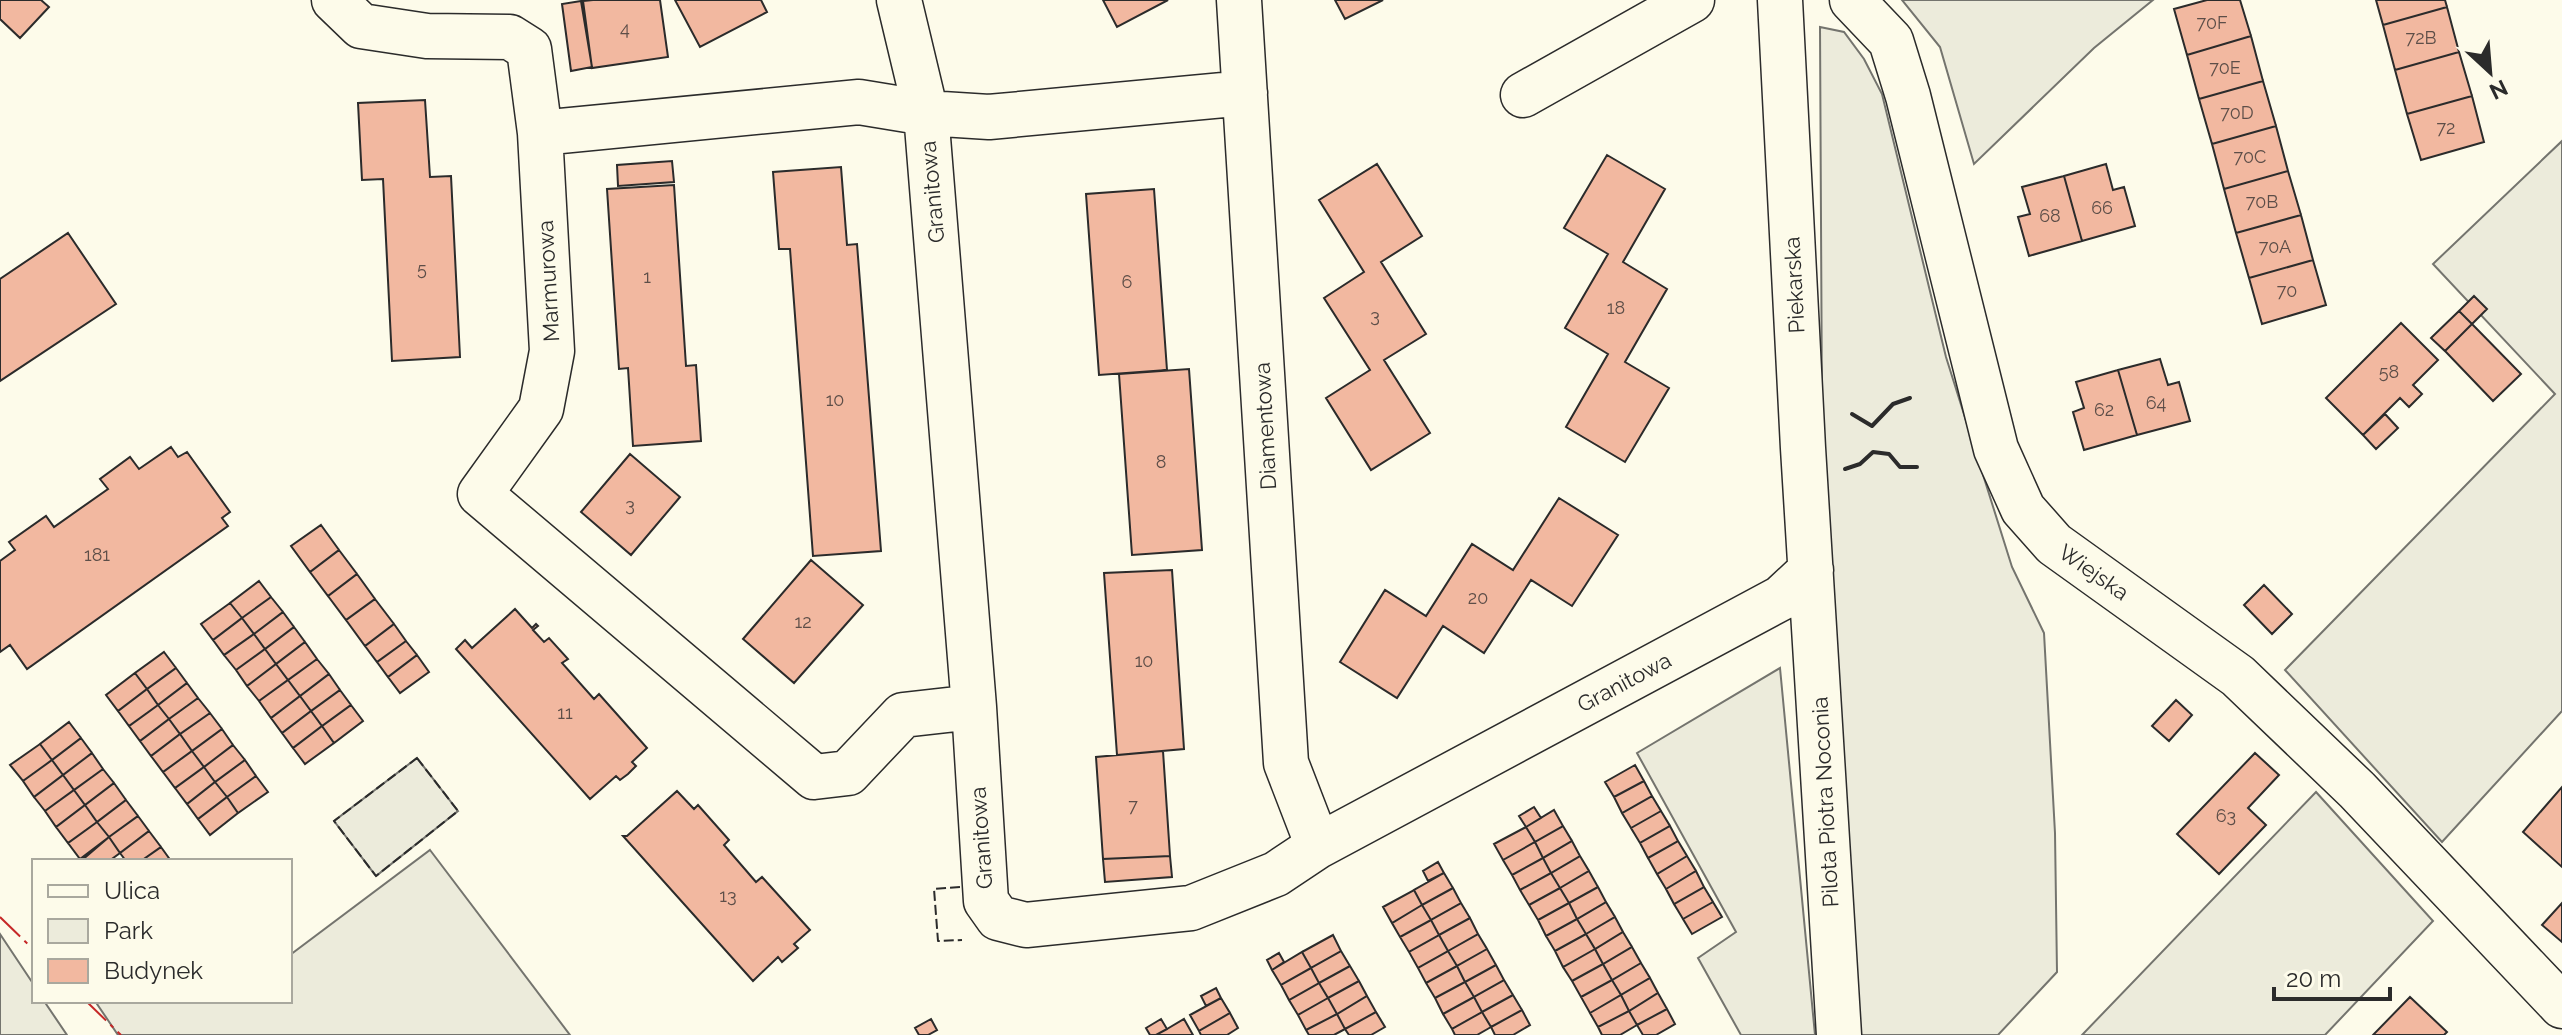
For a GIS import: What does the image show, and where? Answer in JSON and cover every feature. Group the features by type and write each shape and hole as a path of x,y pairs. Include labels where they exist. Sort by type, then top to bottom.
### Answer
{"street":[{"path":"334,0 361,26 427,36 510,37 529,49 540,133 859,102 926,113 989,117 1245,93"},
{"name":"Granitowa","path":"899,0 926,113 974,707 986,901 998,918 1026,925 1191,908 1276,874 1318,846 1781,598 1811,570"},
{"name":"Diamentowa","path":"1239,0 1286,763 1318,846"},
{"path":"1523,95 1692,0"},
{"name":"Piekarska","path":"1780,0 1811,570"},
{"name":"Wiejska","path":"1852,0 1891,41 1908,96 1996,449 2023,509 2054,544 2238,676 2357,790 2562,1006"},
{"name":"Marmurowa","path":"540,133 552,351 541,409 480,494 814,777 848,773 903,715 974,707"},
{"name":"Pilota Piotra Noconia","path":"1811,570 1839,1035"}],"green space":[{"path":"1902,0 2153,0 2094,48 1974,164 1940,47"},
{"path":"1820,27 1844,32 1864,59 1882,94 1946,357 2012,567 2044,633 2055,833 2057,972 1998,1035 1856,1035 1822,415"},
{"path":"2562,141 2562,711 2442,842 2285,670 2555,394 2433,264"},
{"path":"1780,668 1815,1035 1741,1035 1698,958 1736,932 1637,753"},
{"path":"417,758 458,811 376,876 334,821"},
{"path":"2316,792 2433,921 2325,1035 2082,1035"},
{"path":"430,850 570,1035 118,1035 96,1003 292,1003 292,954"},
{"path":"0,934 32,982 32,1003 45,1003 67,1035 0,1035"}],"building":[{"path":"0,0 41,0 49,7 20,38 0,19"},
{"path":"660,0 668,57 592,68 583,1"},
{"path":"675,0 761,0 767,12 700,47"},
{"path":"1103,0 1168,0 1117,27"},
{"path":"1335,0 1383,0 1345,19"},
{"path":"2207,0 2240,0 2251,36 2187,55 2174,9"},
{"path":"2376,0 2445,0 2447,7 2383,25"},
{"path":"581,1 592,67 571,71 562,4"},
{"path":"2447,7 2459,52 2395,70 2383,25"},
{"path":"2251,36 2263,81 2199,99 2187,55"},
{"path":"2459,52 2472,96 2407,114 2395,70"},
{"path":"2263,81 2276,126 2212,144 2199,99"},
{"path":"2472,96 2484,142 2421,160 2407,114"},
{"path":"425,100 430,177 451,176 460,357 392,361 383,179 362,180 358,103"},
{"path":"2276,126 2288,171 2224,189 2212,144"},
{"path":"1607,155 1665,189 1623,262 1667,289 1625,362 1669,388 1625,462 1566,427 1608,354 1565,328 1608,254 1564,228"},
{"path":"672,161 674,182 618,186 617,165"},
{"path":"1377,164 1422,236 1381,262 1426,334 1384,360 1430,433 1371,470 1326,398 1370,370 1324,298 1364,272 1319,200"},
{"path":"2106,164 2113,190 2124,187 2135,226 2082,241 2064,176"},
{"path":"841,167 847,245 857,244 881,551 813,556 790,249 779,249 773,172"},
{"path":"2288,171 2301,215 2236,233 2224,189"},
{"path":"2064,176 2082,241 2029,256 2018,217 2030,214 2022,187"},
{"path":"674,185 686,366 696,365 701,441 633,446 628,368 619,369 607,189"},
{"path":"1154,189 1167,370 1099,375 1086,194"},
{"path":"2301,215 2313,260 2249,278 2236,233"},
{"path":"68,233 116,304 0,381 0,279"},
{"path":"2313,260 2326,305 2262,324 2249,278"},
{"path":"2474,296 2487,309 2472,324 2459,311"},
{"path":"2459,311 2472,324 2445,351 2431,338"},
{"path":"2401,323 2438,360 2413,385 2422,394 2409,407 2400,398 2363,435 2326,398"},
{"path":"2472,324 2521,374 2493,401 2445,351"},
{"path":"2160,359 2168,385 2179,382 2190,421 2137,435 2118,370"},
{"path":"1189,369 1202,550 1132,555 1119,374"},
{"path":"2118,370 2137,435 2084,450 2073,412 2084,408 2076,382"},
{"path":"2385,414 2398,428 2376,449 2363,435"},
{"path":"171,447 178,457 187,452 230,512 222,518 228,526 27,669 10,645 0,652 0,561 15,550 9,542 46,516 54,527 108,489 100,479 130,457 139,469"},
{"path":"630,454 680,497 631,555 581,512"},
{"path":"1559,498 1618,535 1572,606 1531,580 1484,653 1443,626 1397,698 1340,662 1385,590 1426,616 1472,544 1513,570"},
{"path":"321,525 339,550 310,572 291,546"},
{"path":"339,550 357,574 328,596 310,572"},
{"path":"811,560 863,605 794,683 743,639"},
{"path":"1172,570 1184,749 1117,755 1104,573"},
{"path":"357,574 375,599 346,620 328,596"},
{"path":"259,581 271,597 242,618 230,603"},
{"path":"2264,585 2292,614 2272,634 2244,605"},
{"path":"271,597 283,612 254,634 242,618"},
{"path":"375,599 394,624 365,646 346,620"},
{"path":"230,603 242,618 213,640 201,624"},
{"path":"515,609 532,628 536,624 538,626 533,630 544,642 549,638 568,659 562,663 594,699 599,694 647,748 632,762 636,766 628,774 620,780 616,776 590,799 456,649 465,640 472,648"},
{"path":"283,612 294,627 265,649 254,634"},
{"path":"242,618 254,634 224,655 213,640"},
{"path":"394,624 406,641 377,662 365,646"},
{"path":"294,627 305,642 276,664 265,649"},
{"path":"254,634 265,649 236,670 224,655"},
{"path":"406,641 417,655 388,677 377,662"},
{"path":"305,642 317,659 288,680 276,664"},
{"path":"265,649 276,664 247,686 236,670"},
{"path":"164,652 176,668 147,689 135,673"},
{"path":"417,655 429,672 400,693 388,677"},
{"path":"317,659 329,674 300,696 288,680"},
{"path":"276,664 288,680 259,701 247,686"},
{"path":"176,668 187,683 158,705 147,689"},
{"path":"135,673 147,689 118,711 106,695"},
{"path":"329,674 340,690 311,711 300,696"},
{"path":"288,680 300,696 271,718 259,701"},
{"path":"187,683 198,698 169,719 158,705"},
{"path":"147,689 158,705 129,726 118,711"},
{"path":"340,690 351,705 322,726 311,711"},
{"path":"300,696 311,711 282,733 271,718"},
{"path":"198,698 210,713 180,734 169,719"},
{"path":"2176,700 2192,715 2169,741 2152,726"},
{"path":"158,705 169,719 140,741 129,726"},
{"path":"351,705 363,721 334,743 322,726"},
{"path":"311,711 322,726 293,748 282,733"},
{"path":"210,713 222,729 192,751 180,734"},
{"path":"169,719 180,734 151,756 140,741"},
{"path":"69,722 81,738 52,760 40,744"},
{"path":"322,726 334,743 305,764 293,748"},
{"path":"222,729 233,745 204,767 192,751"},
{"path":"180,734 192,751 163,772 151,756"},
{"path":"81,738 92,753 63,775 52,760"},
{"path":"40,744 52,760 23,781 10,765"},
{"path":"233,745 245,760 215,782 204,767"},
{"path":"192,751 204,767 175,788 163,772"},
{"path":"1163,751 1170,856 1103,859 1096,757"},
{"path":"92,753 103,769 74,790 63,775"},
{"path":"2255,753 2279,775 2248,808 2266,825 2219,874 2177,834"},
{"path":"52,760 63,775 34,797 23,781"},
{"path":"245,760 256,776 227,797 215,782"},
{"path":"1635,765 1644,781 1614,797 1605,782"},
{"path":"204,767 215,782 187,804 175,788"},
{"path":"103,769 114,783 85,805 74,790"},
{"path":"63,775 74,790 45,811 34,797"},
{"path":"256,776 268,792 238,813 227,797"},
{"path":"1644,781 1652,796 1622,813 1614,797"},
{"path":"215,782 227,797 198,819 187,804"},
{"path":"114,783 126,800 97,822 85,805"},
{"path":"2562,787 2562,867 2523,832"},
{"path":"74,790 85,805 56,827 45,811"},
{"path":"677,791 694,809 698,805 729,840 724,845 756,882 762,877 810,930 794,944 798,948 782,962 778,957 753,981 623,836 627,836"},
{"path":"1652,796 1661,811 1631,828 1622,813"},
{"path":"227,797 238,813 210,835 198,819"},
{"path":"126,800 138,816 109,837 97,822"},
{"path":"85,805 97,822 68,843 56,827"},
{"path":"1534,807 1541,818 1526,827 1519,816"},
{"path":"1554,810 1563,826 1535,842 1526,827"},
{"path":"1661,811 1670,826 1640,843 1631,828"},
{"path":"138,816 149,831 120,853 109,837"},
{"path":"97,822 109,837 80,859 68,843"},
{"path":"1563,826 1572,841 1543,858 1535,842"},
{"path":"1670,826 1678,841 1648,858 1640,843"},
{"path":"1526,827 1535,842 1503,860 1494,844"},
{"path":"149,831 161,847 144,859 124,859 120,853"},
{"path":"109,837 120,853 112,859 83,859"},
{"path":"1572,841 1580,856 1551,873 1543,858"},
{"path":"1678,841 1687,856 1657,874 1648,858"},
{"path":"1535,842 1543,858 1512,875 1503,860"},
{"path":"161,847 170,859 144,859"},
{"path":"1170,856 1172,877 1105,882 1103,859"},
{"path":"1580,856 1589,871 1560,888 1551,873"},
{"path":"1687,856 1696,871 1666,889 1657,874"},
{"path":"1543,858 1551,873 1520,890 1512,875"},
{"path":"1438,862 1444,873 1428,881 1423,871"},
{"path":"1589,871 1598,887 1569,903 1560,888"},
{"path":"1696,871 1704,887 1674,904 1666,889"},
{"path":"1444,873 1453,888 1422,905 1414,890"},
{"path":"1551,873 1560,888 1529,905 1520,890"},
{"path":"1598,887 1606,902 1577,919 1569,903"},
{"path":"1704,887 1713,902 1683,919 1674,904"},
{"path":"1453,888 1461,903 1431,920 1422,905"},
{"path":"1560,888 1569,903 1538,920 1529,905"},
{"path":"1414,890 1422,905 1392,923 1383,907"},
{"path":"1606,902 1615,917 1586,934 1577,919"},
{"path":"1713,902 1722,917 1692,934 1683,919"},
{"path":"1461,903 1470,918 1439,935 1431,920"},
{"path":"1569,903 1577,919 1546,936 1538,920"},
{"path":"2562,903 2562,942 2542,925"},
{"path":"1422,905 1431,920 1400,937 1392,923"},
{"path":"1615,917 1623,932 1595,949 1586,934"},
{"path":"1470,918 1478,934 1448,951 1439,935"},
{"path":"1577,919 1586,934 1555,951 1546,936"},
{"path":"1431,920 1439,935 1409,952 1400,937"},
{"path":"1623,932 1632,947 1603,964 1595,949"},
{"path":"1478,934 1487,949 1457,966 1448,951"},
{"path":"1586,934 1595,949 1563,967 1555,951"},
{"path":"1333,935 1341,951 1311,968 1302,952"},
{"path":"1439,935 1448,951 1418,968 1409,952"},
{"path":"1632,947 1641,963 1612,980 1603,964"},
{"path":"1487,949 1496,965 1465,982 1457,966"},
{"path":"1595,949 1603,964 1572,981 1563,967"},
{"path":"1341,951 1350,966 1319,983 1311,968"},
{"path":"1448,951 1457,966 1426,983 1418,968"},
{"path":"1302,952 1311,968 1281,985 1272,970"},
{"path":"1279,953 1284,962 1272,970 1267,960"},
{"path":"1641,963 1650,978 1621,995 1612,980"},
{"path":"1603,964 1612,980 1581,997 1572,981"},
{"path":"1496,965 1504,980 1474,997 1465,982"},
{"path":"1350,966 1359,981 1328,998 1319,983"},
{"path":"1457,966 1465,982 1435,998 1426,983"},
{"path":"1311,968 1319,983 1289,1000 1281,985"},
{"path":"1650,978 1658,993 1629,1011 1621,995"},
{"path":"1504,980 1513,995 1482,1012 1474,997"},
{"path":"1612,980 1621,995 1590,1013 1581,997"},
{"path":"1359,981 1367,996 1337,1014 1328,998"},
{"path":"1465,982 1474,997 1443,1014 1435,998"},
{"path":"1319,983 1328,998 1298,1015 1289,1000"},
{"path":"1216,988 1221,998 1206,1006 1201,996"},
{"path":"1658,993 1667,1009 1637,1025 1629,1011"},
{"path":"1513,995 1522,1010 1491,1027 1482,1012"},
{"path":"1621,995 1629,1011 1598,1027 1590,1013"},
{"path":"1367,996 1376,1012 1345,1029 1337,1014"},
{"path":"1474,997 1482,1012 1452,1029 1443,1014"},
{"path":"2410,997 2447,1032 2444,1035 2373,1035"},
{"path":"1221,998 1230,1013 1199,1031 1190,1015"},
{"path":"1328,998 1337,1014 1306,1030 1298,1015"},
{"path":"1667,1009 1675,1024 1656,1035 1643,1035 1637,1025"},
{"path":"1522,1010 1530,1025 1513,1035 1495,1035 1491,1027"},
{"path":"1629,1011 1637,1025 1620,1035 1602,1035 1598,1027"},
{"path":"1376,1012 1385,1027 1371,1035 1349,1035 1345,1029"},
{"path":"1482,1012 1491,1027 1477,1035 1455,1035 1452,1029"},
{"path":"1230,1013 1238,1028 1227,1035 1201,1035 1199,1031"},
{"path":"1337,1014 1345,1029 1334,1035 1309,1035 1306,1030"},
{"path":"931,1019 937,1030 928,1035 919,1035 915,1028"},
{"path":"1161,1019 1167,1029 1150,1035 1146,1028"},
{"path":"1184,1019 1193,1035 1156,1035 1167,1029"}],"fence":[{"path":"417,758 458,811 376,876 334,821 417,758"},
{"path":"960,887 934,889 938,941 962,940"}],"wall":[{"path":"1852,414 1872,426 1893,404 1910,398"},
{"path":"1845,469 1860,464 1873,452 1889,454 1900,467 1917,467"}],"power":[{"path":"0,917 32,948"},
{"path":"88,1003 121,1035"}]}
